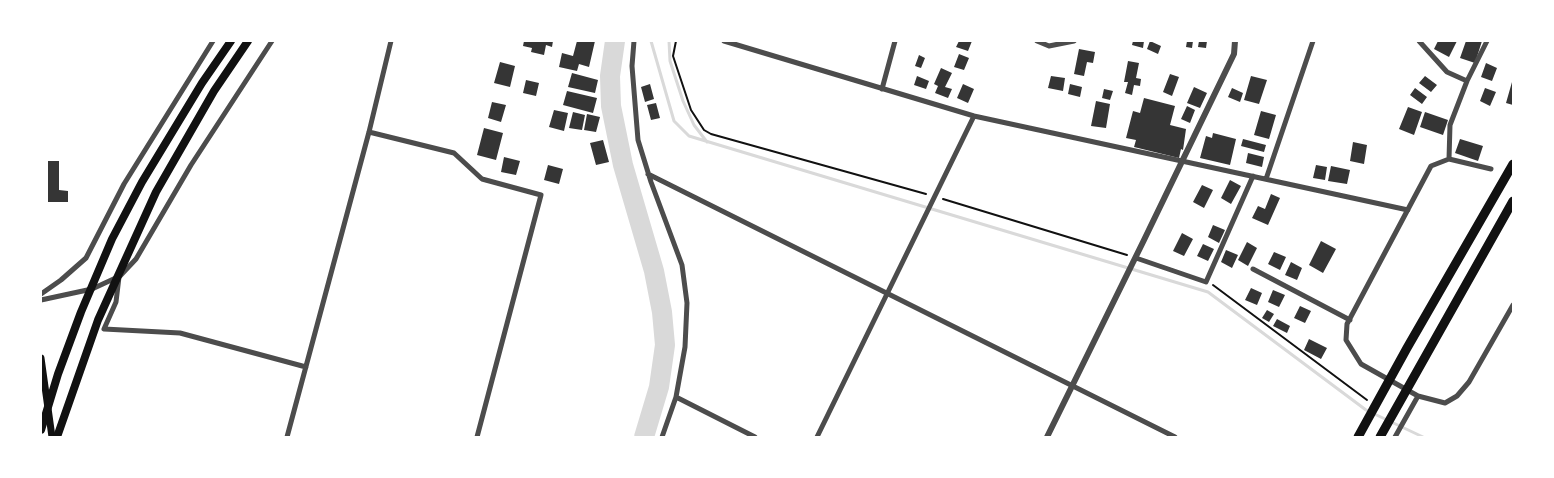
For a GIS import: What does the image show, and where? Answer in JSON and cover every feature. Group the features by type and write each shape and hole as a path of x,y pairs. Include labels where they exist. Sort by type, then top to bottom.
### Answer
{"highway":[{"path":"41,430 58,374 78,320 112,239 142,182 202,83 230,41"},
{"path":"57,437 98,320 156,192 214,91 248,41"},
{"path":"1358,437 1513,164"},
{"path":"1380,437 1513,201"}],"main road":[{"path":"41,358 52,437"}],"street":[{"path":"41,294 61,280 86,258 124,184 213,41"},
{"path":"41,300 92,290 120,276 136,259 191,165 272,41"},
{"path":"287,437 369,132 391,41"},
{"path":"634,41 632,66 638,140 648,174 682,265 686,312 685,347 676,397 662,437"},
{"path":"724,41 974,116 1408,210"},
{"path":"882,89 895,41"},
{"path":"1037,41 1049,46 1074,41"},
{"path":"1047,437 1234,54 1235,41"},
{"path":"1266,179 1313,41"},
{"path":"1419,41 1447,72 1467,81"},
{"path":"1449,158 1450,125 1467,81 1487,41"},
{"path":"817,437 974,116"},
{"path":"369,132 454,153 482,179 541,195 477,437"},
{"path":"1491,170 1449,158 1431,166 1348,324 1346,340 1362,364 1418,396 1445,403 1457,396 1469,382 1513,305"},
{"path":"648,174 1175,437"},
{"path":"1135,259 1206,282 1252,176"},
{"path":"1253,268 1350,320"},
{"path":"120,276 116,302 104,329 180,333 306,367"},
{"path":"1395,437 1418,396"},
{"path":"676,397 755,437"}],"path":[{"path":"676,41 673,56 690,110 704,130 711,134 934,198 1135,259"},
{"path":"1206,282 1218,288 1372,403"}],"building":[{"path":"524,41 553,41 552,47 546,45 544,55 531,52 532,48 523,46"},
{"path":"577,41 595,41 589,67 579,64 577,71 559,67 562,53 573,56"},
{"path":"959,41 972,41 968,51 956,47"},
{"path":"1133,41 1144,41 1143,48 1132,45"},
{"path":"1150,41 1161,46 1158,54 1147,49"},
{"path":"1187,41 1193,41 1192,48 1186,47"},
{"path":"1199,41 1207,41 1206,48 1198,47"},
{"path":"1438,41 1457,41 1449,57 1434,49"},
{"path":"1466,41 1482,41 1475,63 1460,58"},
{"path":"1079,49 1095,52 1093,63 1087,62 1084,76 1074,74"},
{"path":"959,54 969,58 964,70 954,67"},
{"path":"919,55 925,58 921,68 915,66"},
{"path":"1128,61 1139,63 1136,78 1141,79 1140,86 1134,85 1132,95 1125,93 1128,82 1124,82"},
{"path":"500,62 515,66 510,87 494,83"},
{"path":"1486,63 1497,68 1492,81 1481,77"},
{"path":"941,68 952,73 945,87 952,89 948,98 935,93 938,86 934,84"},
{"path":"572,73 598,80 595,93 568,87"},
{"path":"1170,74 1179,77 1172,96 1163,92"},
{"path":"917,76 929,81 926,89 914,85"},
{"path":"1051,76 1065,78 1063,91 1048,88"},
{"path":"1251,76 1267,80 1259,104 1244,100"},
{"path":"1425,76 1437,85 1431,92 1419,83"},
{"path":"526,80 539,83 536,96 523,93"},
{"path":"1513,82 1513,105 1506,103"},
{"path":"650,84 654,99 645,102 641,87"},
{"path":"963,84 974,89 968,103 957,98"},
{"path":"1070,84 1082,87 1080,97 1068,94"},
{"path":"1194,87 1207,93 1200,108 1187,103"},
{"path":"1232,88 1243,93 1240,102 1228,97"},
{"path":"1415,88 1427,97 1422,104 1410,95"},
{"path":"1485,88 1496,92 1490,106 1480,101"},
{"path":"1104,89 1113,91 1110,100 1102,98"},
{"path":"567,91 597,98 593,113 563,105"},
{"path":"1144,98 1175,106 1170,125 1186,129 1183,150 1181,149 1179,158 1134,147 1136,140 1126,138 1133,111 1140,113"},
{"path":"1096,101 1110,104 1106,128 1091,126"},
{"path":"492,102 506,105 501,122 488,118"},
{"path":"656,103 660,118 651,120 647,105"},
{"path":"1187,106 1195,110 1190,123 1181,119"},
{"path":"1408,107 1422,112 1414,135 1399,129"},
{"path":"554,110 568,113 564,131 549,127"},
{"path":"1261,111 1276,115 1269,139 1254,135"},
{"path":"573,112 585,115 582,130 569,128"},
{"path":"1425,112 1448,120 1443,135 1420,127"},
{"path":"587,114 600,117 596,132 584,130"},
{"path":"484,128 503,133 496,160 477,155"},
{"path":"1213,133 1236,139 1230,165 1200,158 1206,136 1212,138"},
{"path":"1243,139 1266,145 1264,152 1241,146"},
{"path":"1460,139 1483,146 1478,161 1455,153"},
{"path":"603,140 609,162 596,165 590,143"},
{"path":"1353,142 1367,145 1364,164 1350,161"},
{"path":"1248,153 1264,157 1262,167 1246,163"},
{"path":"504,157 520,161 516,175 501,172"},
{"path":"48,161 59,161 59,190 68,191 68,202 48,202"},
{"path":"548,165 563,169 559,184 544,180"},
{"path":"1316,165 1327,167 1325,180 1313,178"},
{"path":"1331,166 1350,170 1347,184 1328,181"},
{"path":"1230,180 1241,186 1231,204 1221,198"},
{"path":"1202,185 1213,190 1204,208 1193,202"},
{"path":"1271,194 1280,198 1268,225 1252,218 1258,206 1265,209"},
{"path":"1213,225 1225,230 1219,243 1208,237"},
{"path":"1182,233 1193,239 1184,256 1173,251"},
{"path":"1321,241 1336,249 1323,273 1309,265"},
{"path":"1247,242 1257,248 1248,266 1238,260"},
{"path":"1203,244 1214,249 1208,261 1197,256"},
{"path":"1226,250 1238,255 1232,268 1221,262"},
{"path":"1274,252 1286,257 1280,270 1268,264"},
{"path":"1291,262 1302,268 1297,280 1285,275"},
{"path":"1251,288 1262,293 1257,305 1245,300"},
{"path":"1273,290 1285,295 1279,307 1268,302"},
{"path":"1300,306 1311,311 1305,323 1294,318"},
{"path":"1267,310 1274,314 1269,322 1262,318"},
{"path":"1277,319 1290,326 1287,333 1273,326"},
{"path":"1309,339 1327,348 1321,359 1304,350"}],"waterway":[{"path":"615,41 610,76 611,106 623,165 654,271 662,312 665,345 659,387 644,437"},
{"path":"651,41 674,121 689,136 1208,292 1366,410 1423,437"},
{"path":"669,41 670,61 683,101 694,125 707,142"}]}
